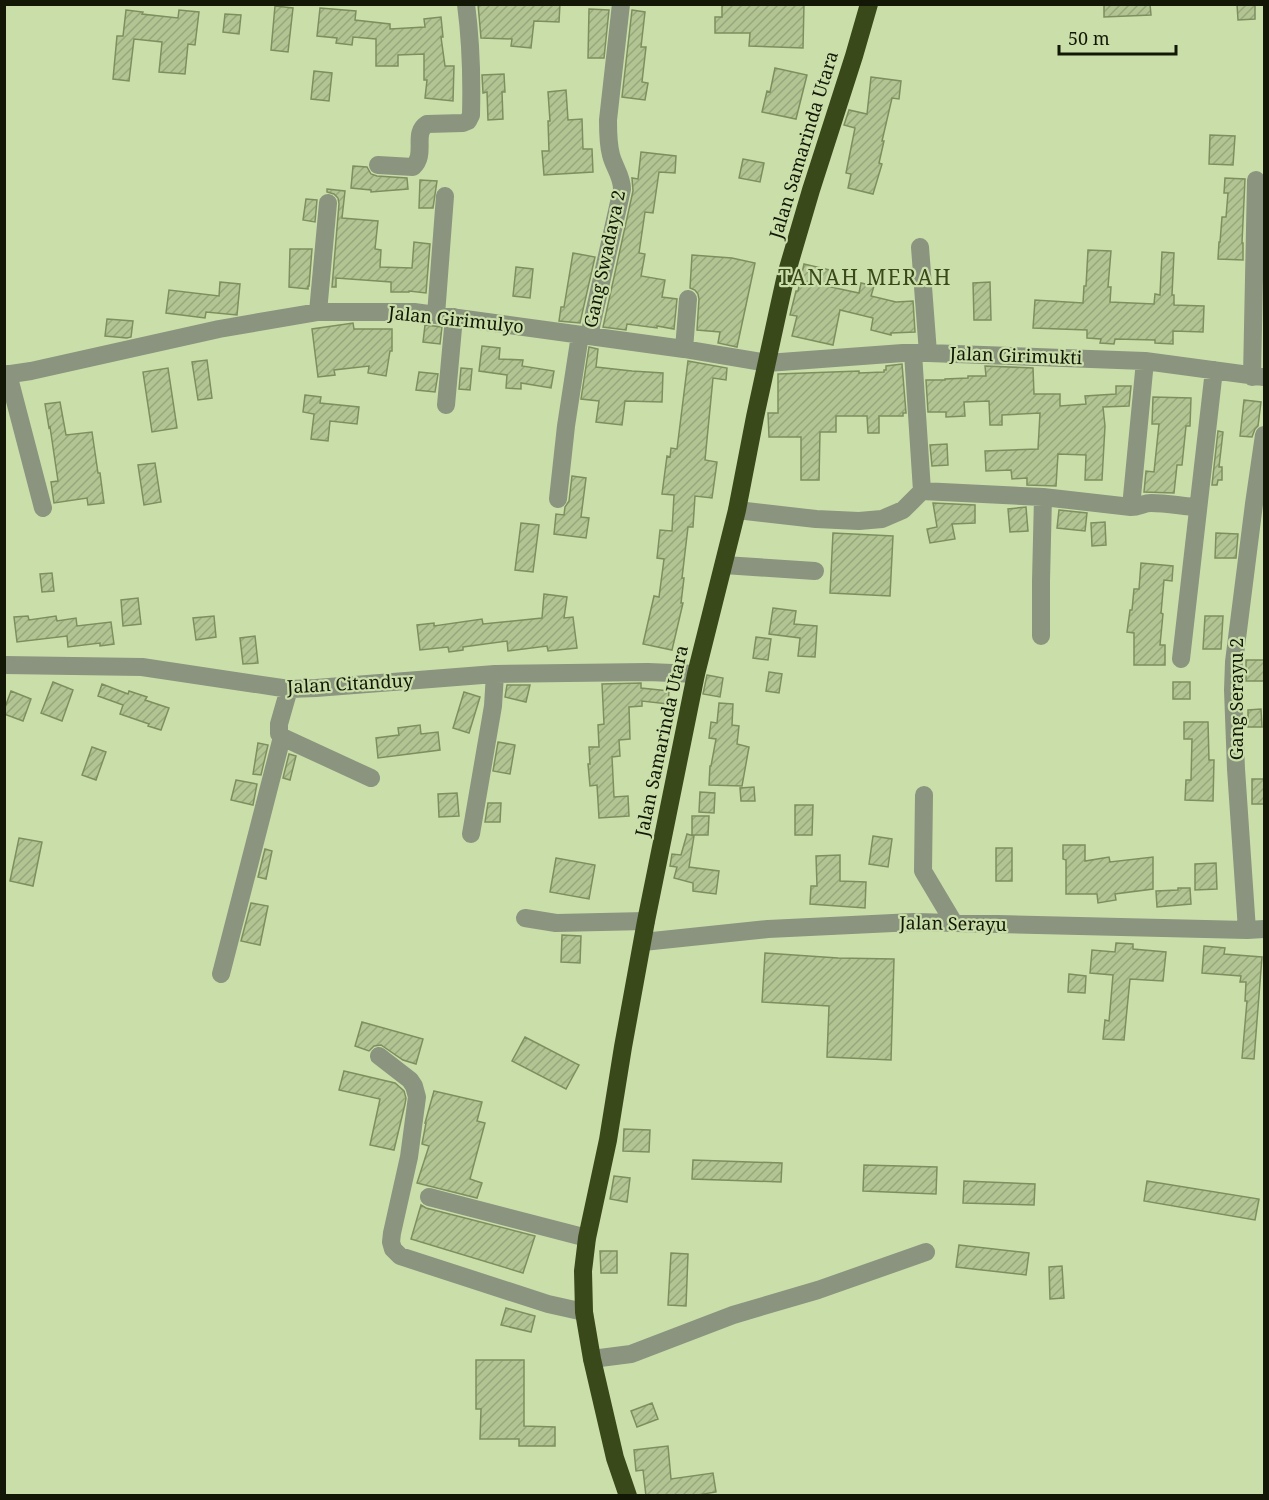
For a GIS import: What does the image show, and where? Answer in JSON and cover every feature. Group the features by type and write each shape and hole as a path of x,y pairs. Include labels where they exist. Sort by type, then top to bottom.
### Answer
{"highway":[{"name":"Jalan Samarinda Utara","path":"628,1496 615,1458 592,1359 584,1312 583,1271 586,1238 608,1140 646,921 696,674 737,510 782,293 810,190 869,4"}],"street":[{"path":"378,165 413,167 418,162 421,152 420,131 423,127 427,124 468,121 471,115 472,68 466,4"},
{"name":"Gang Swadaya 2","path":"558,499 566,426 584,335 591,321 621,189 620,176 610,154 608,120 621,4"},
{"path":"1256,180 1258,377"},
{"path":"445,196 446,405"},
{"path":"318,312 328,203"},
{"path":"737,510 816,519 859,521 882,519 903,510 922,491 920,247"},
{"path":"684,349 688,299"},
{"name":"Jalan Girimulyo","path":"6,375 219,329 318,312 414,312 684,349 767,363"},
{"name":"Jalan Girimukti","path":"767,363 921,353 1145,361 1258,377"},
{"path":"1131,507 1145,361"},
{"path":"1181,659 1214,370"},
{"path":"6,375 43,508"},
{"name":"Gang Serayu 2","path":"1256,929 1236,769 1234,662 1264,435"},
{"path":"922,491 1042,497 1131,507 1152,503 1197,507"},
{"path":"1041,636 1042,497"},
{"path":"724,565 814,571"},
{"name":"Jalan Citanduy","path":"4,665 142,667 289,689 495,674 648,672 696,674"},
{"path":"471,834 493,706 495,674"},
{"path":"289,689 278,729 279,734 371,778"},
{"path":"221,974 282,737"},
{"path":"924,795 923,871 954,923"},
{"path":"525,918 556,923 646,921"},
{"name":"Jalan Serayu","path":"643,942 768,929 914,922 1256,929"},
{"path":"379,1056 410,1080 417,1097 408,1157 392,1233 393,1249 400,1256 456,1275 549,1304 584,1312"},
{"path":"429,1197 586,1238"},
{"path":"592,1359 631,1354 733,1315 818,1290 926,1252"}],"building":[{"path":"478,4 560,4 559,22 534,21 531,48 511,46 512,39 481,38"},
{"path":"722,4 804,4 803,48 749,46 750,33 715,33 715,17 722,17"},
{"path":"1104,4 1150,4 1151,15 1104,17"},
{"path":"1237,4 1255,4 1255,19 1238,20"},
{"path":"275,6 293,8 288,52 271,50"},
{"path":"320,8 356,11 355,20 390,24 390,29 425,27 424,19 441,17 445,66 454,66 453,101 425,98 427,80 424,80 424,54 398,55 398,66 376,66 376,39 353,37 352,45 336,43 337,38 317,36"},
{"path":"589,9 609,10 604,58 588,58"},
{"path":"126,10 178,18 179,10 199,12 195,45 188,44 185,74 159,72 162,42 134,39 129,81 113,79 117,36 123,36"},
{"path":"632,10 645,12 641,47 646,47 642,82 648,83 645,100 622,97"},
{"path":"225,14 241,15 239,34 223,32"},
{"path":"775,68 807,75 796,119 762,112 767,91 770,92"},
{"path":"314,71 332,73 329,101 311,99"},
{"path":"504,74 503,119 488,120 487,92 483,93 482,75"},
{"path":"871,77 901,81 899,99 892,98 882,141 884,141 879,163 882,164 873,194 848,188 851,174 846,173 855,128 844,125 849,110 867,114"},
{"path":"566,90 568,120 582,119 583,149 592,149 593,172 544,175 542,151 549,151 548,92"},
{"path":"1210,135 1235,136 1233,165 1209,164"},
{"path":"641,152 676,156 675,173 659,172 653,213 645,212 639,253 645,254 641,276 665,280 662,297 677,299 674,329 627,324 626,330 603,327 633,191 632,178 638,179"},
{"path":"743,159 764,163 760,182 739,178"},
{"path":"353,166 367,167 371,174 377,176 407,178 408,189 371,192 371,190 351,188"},
{"path":"1225,178 1245,179 1243,260 1218,259 1222,217 1226,217 1228,193 1224,193"},
{"path":"420,180 437,181 433,208 419,208"},
{"path":"327,189 345,191 342,218 378,221 375,249 381,250 380,267 412,268 414,242 430,244 426,293 391,292 391,282 336,278 336,287 332,287 339,204 338,198 327,192"},
{"path":"306,199 317,200 315,222 303,220"},
{"path":"290,249 312,249 308,289 289,287"},
{"path":"1088,250 1111,251 1108,287 1111,287 1110,302 1154,304 1155,294 1160,295 1162,252 1174,253 1172,295 1174,295 1174,305 1204,306 1203,332 1173,331 1173,344 1155,343 1155,340 1115,339 1114,344 1100,343 1101,339 1087,338 1087,330 1033,328 1035,300 1083,303"},
{"path":"573,253 595,257 580,323 559,321 561,307 564,307"},
{"path":"692,255 732,258 755,263 737,347 718,343 720,332 697,330 699,299 695,290 690,288"},
{"path":"804,264 830,270 826,286 859,293 861,283 874,286 871,296 896,302 913,301 915,332 891,333 891,335 871,330 873,318 840,310 833,345 792,336 797,316 790,315"},
{"path":"516,267 533,269 530,298 513,296"},
{"path":"220,282 240,284 237,315 206,312 205,318 166,313 169,290 219,296"},
{"path":"990,282 991,320 974,320 973,283"},
{"path":"107,319 133,321 131,337 105,336"},
{"path":"353,323 354,329 392,329 392,351 390,351 386,376 368,373 369,366 334,370 335,375 318,377 312,329"},
{"path":"425,325 442,327 440,344 423,342"},
{"path":"482,346 500,348 499,359 523,360 522,366 554,371 551,388 521,383 521,389 506,388 507,375 479,371"},
{"path":"589,347 598,349 596,367 663,373 662,402 625,401 622,425 596,422 599,401 581,399"},
{"path":"207,360 212,398 198,400 192,362"},
{"path":"688,361 727,368 726,380 713,378 705,460 717,462 712,498 695,496 693,527 688,527 682,578 684,578 681,603 683,603 672,650 643,644 654,596 659,597 664,559 657,558 660,530 672,531 674,495 662,494 667,456 670,457 671,448 677,449"},
{"path":"902,364 906,413 903,413 903,416 879,416 879,433 868,433 867,416 836,416 836,432 820,432 819,480 801,480 801,437 769,437 768,413 778,413 778,374 884,372 886,366"},
{"path":"985,366 1033,368 1034,394 1060,394 1060,406 1086,404 1085,396 1116,394 1116,386 1131,386 1129,406 1103,407 1105,426 1102,480 1085,480 1086,455 1058,454 1056,486 1027,485 1027,478 1012,479 1011,470 986,471 985,451 1038,449 1040,413 1002,415 1002,425 990,425 989,401 964,402 965,416 946,417 946,412 928,412 926,380 986,376"},
{"path":"168,368 177,428 152,432 143,372"},
{"path":"461,368 472,369 470,390 459,389"},
{"path":"419,372 438,374 435,392 416,390"},
{"path":"305,395 321,397 320,403 359,407 357,424 330,421 328,441 311,439 314,414 303,412"},
{"path":"1153,397 1191,398 1190,426 1186,426 1182,465 1177,465 1174,493 1144,492 1146,471 1154,472 1159,424 1152,424"},
{"path":"1244,400 1261,402 1258,426 1252,437 1240,436"},
{"path":"60,402 66,435 92,432 104,503 88,505 87,498 54,503 51,482 58,481 45,404"},
{"path":"1218,431 1223,432 1219,467 1222,467 1222,480 1218,480 1217,485 1212,485"},
{"path":"947,444 948,465 932,466 930,445"},
{"path":"155,463 161,502 144,505 138,465"},
{"path":"572,476 586,478 581,517 589,518 586,538 554,534 556,514 564,515 569,501"},
{"path":"933,503 975,505 975,523 952,524 955,539 930,543 927,529 937,527"},
{"path":"1026,507 1028,531 1010,532 1008,509"},
{"path":"1059,510 1087,513 1085,531 1057,528"},
{"path":"1105,522 1106,545 1092,546 1091,523"},
{"path":"521,523 539,525 533,572 515,570"},
{"path":"833,533 893,536 890,596 830,593"},
{"path":"1216,533 1238,534 1236,558 1215,558"},
{"path":"1141,563 1173,566 1172,581 1164,580 1161,613 1163,614 1160,645 1165,645 1165,665 1134,665 1134,633 1127,632 1134,589 1139,589"},
{"path":"52,573 54,591 42,592 40,574"},
{"path":"544,594 567,597 564,618 573,617 577,648 548,651 547,646 508,651 507,641 463,647 463,650 449,652 448,647 420,650 417,625 434,623 434,626 482,619 483,624 542,618"},
{"path":"138,598 141,624 123,626 121,600"},
{"path":"773,608 796,611 794,624 817,626 815,657 798,656 800,638 769,634"},
{"path":"28,616 29,620 56,616 57,621 76,618 77,626 111,622 114,644 100,646 100,643 68,647 67,636 17,642 14,617"},
{"path":"214,616 216,637 196,640 193,618"},
{"path":"1205,616 1223,616 1221,649 1203,649"},
{"path":"255,636 258,663 243,664 240,638"},
{"path":"756,637 771,639 768,660 753,658"},
{"path":"1246,660 1264,660 1264,681 1246,681"},
{"path":"769,672 782,674 779,693 766,691"},
{"path":"707,675 723,678 720,697 703,694"},
{"path":"53,682 73,690 62,721 41,713"},
{"path":"1173,682 1190,682 1190,699 1173,699"},
{"path":"641,683 641,688 669,691 668,704 642,701 642,706 629,707 630,739 619,740 620,756 612,757 614,797 628,796 629,816 599,818 597,785 590,786 588,764 590,764 589,747 599,747 598,725 604,724 602,684"},
{"path":"102,684 128,694 129,691 147,697 145,700 169,708 161,730 120,714 123,705 98,696"},
{"path":"507,685 530,685 526,702 505,697"},
{"path":"11,691 31,699 23,721 4,714"},
{"path":"464,692 480,697 469,733 453,728"},
{"path":"719,703 733,704 732,725 739,726 737,744 749,747 742,786 709,785 710,766 716,739 709,738 711,722 717,723"},
{"path":"1261,709 1262,727 1248,727 1248,710"},
{"path":"1184,722 1208,722 1209,760 1214,760 1213,801 1185,800 1186,780 1191,780 1192,739 1184,739"},
{"path":"420,725 421,734 438,732 440,750 378,758 376,738 399,735 398,728"},
{"path":"498,742 515,745 510,774 493,771"},
{"path":"258,743 268,745 261,775 253,774"},
{"path":"92,747 106,752 96,780 82,775"},
{"path":"289,754 296,756 290,780 283,778"},
{"path":"1252,779 1264,779 1264,804 1252,804"},
{"path":"236,780 257,784 253,805 231,800"},
{"path":"754,787 755,801 741,801 740,788"},
{"path":"700,792 715,793 714,813 699,812"},
{"path":"457,793 459,816 439,817 438,794"},
{"path":"488,803 501,803 500,822 485,822"},
{"path":"795,805 813,805 812,835 795,835"},
{"path":"692,816 709,816 708,835 692,835"},
{"path":"687,834 694,836 689,867 719,871 716,894 693,891 693,883 674,878 677,867 670,866 672,854 681,855"},
{"path":"873,836 892,839 888,867 869,864"},
{"path":"19,838 42,842 33,886 10,881"},
{"path":"1063,845 1085,845 1085,861 1109,857 1110,862 1153,857 1153,889 1115,894 1116,900 1098,903 1097,894 1066,894 1066,860 1063,859"},
{"path":"996,848 1012,848 1012,881 996,881"},
{"path":"265,849 272,851 266,879 258,877"},
{"path":"840,855 840,881 866,882 865,908 810,904 811,886 817,886 816,856"},
{"path":"556,858 595,865 589,899 550,892"},
{"path":"1216,863 1217,889 1195,890 1195,864"},
{"path":"1178,888 1190,888 1191,904 1157,907 1156,891 1178,890"},
{"path":"251,903 268,906 260,945 241,941"},
{"path":"562,935 581,936 580,963 561,962"},
{"path":"1116,943 1133,944 1133,949 1166,952 1163,981 1130,979 1124,1040 1103,1039 1105,1020 1109,1021 1113,975 1090,973 1092,950 1115,952"},
{"path":"1204,946 1225,948 1224,954 1262,957 1254,1059 1242,1058 1247,1001 1245,1001 1246,982 1240,982 1241,976 1202,973"},
{"path":"765,953 894,959 891,1060 827,1057 829,1006 762,1002"},
{"path":"1069,974 1086,976 1085,993 1068,992"},
{"path":"362,1022 423,1039 416,1064 403,1060 381,1045 374,1046 369,1051 355,1046"},
{"path":"525,1037 579,1065 566,1089 512,1061"},
{"path":"344,1071 395,1083 404,1091 405,1104 394,1150 370,1145 380,1099 339,1090"},
{"path":"434,1091 482,1102 477,1121 485,1123 470,1179 482,1183 477,1198 417,1183 429,1146 422,1144"},
{"path":"624,1129 650,1130 649,1152 623,1151"},
{"path":"693,1160 782,1163 781,1182 692,1179"},
{"path":"864,1165 937,1167 936,1194 863,1191"},
{"path":"614,1176 630,1178 627,1202 610,1199"},
{"path":"964,1181 1035,1184 1034,1205 963,1203"},
{"path":"1147,1181 1259,1199 1255,1220 1144,1201"},
{"path":"421,1205 535,1236 523,1273 411,1239"},
{"path":"959,1245 1029,1253 1026,1275 956,1267"},
{"path":"600,1251 617,1251 617,1273 601,1273"},
{"path":"671,1253 688,1254 686,1306 668,1305"},
{"path":"1062,1266 1064,1298 1050,1299 1049,1267"},
{"path":"506,1308 535,1316 531,1332 501,1325"},
{"path":"476,1360 524,1360 524,1426 555,1427 555,1446 519,1446 519,1439 480,1439 481,1409 476,1409"},
{"path":"652,1403 658,1419 637,1427 631,1411"},
{"path":"668,1446 671,1479 713,1473 716,1492 692,1496 646,1496 643,1470 636,1471 634,1450"}],"district":[{"name":"TANAH MERAH","path":"865,278"}]}
